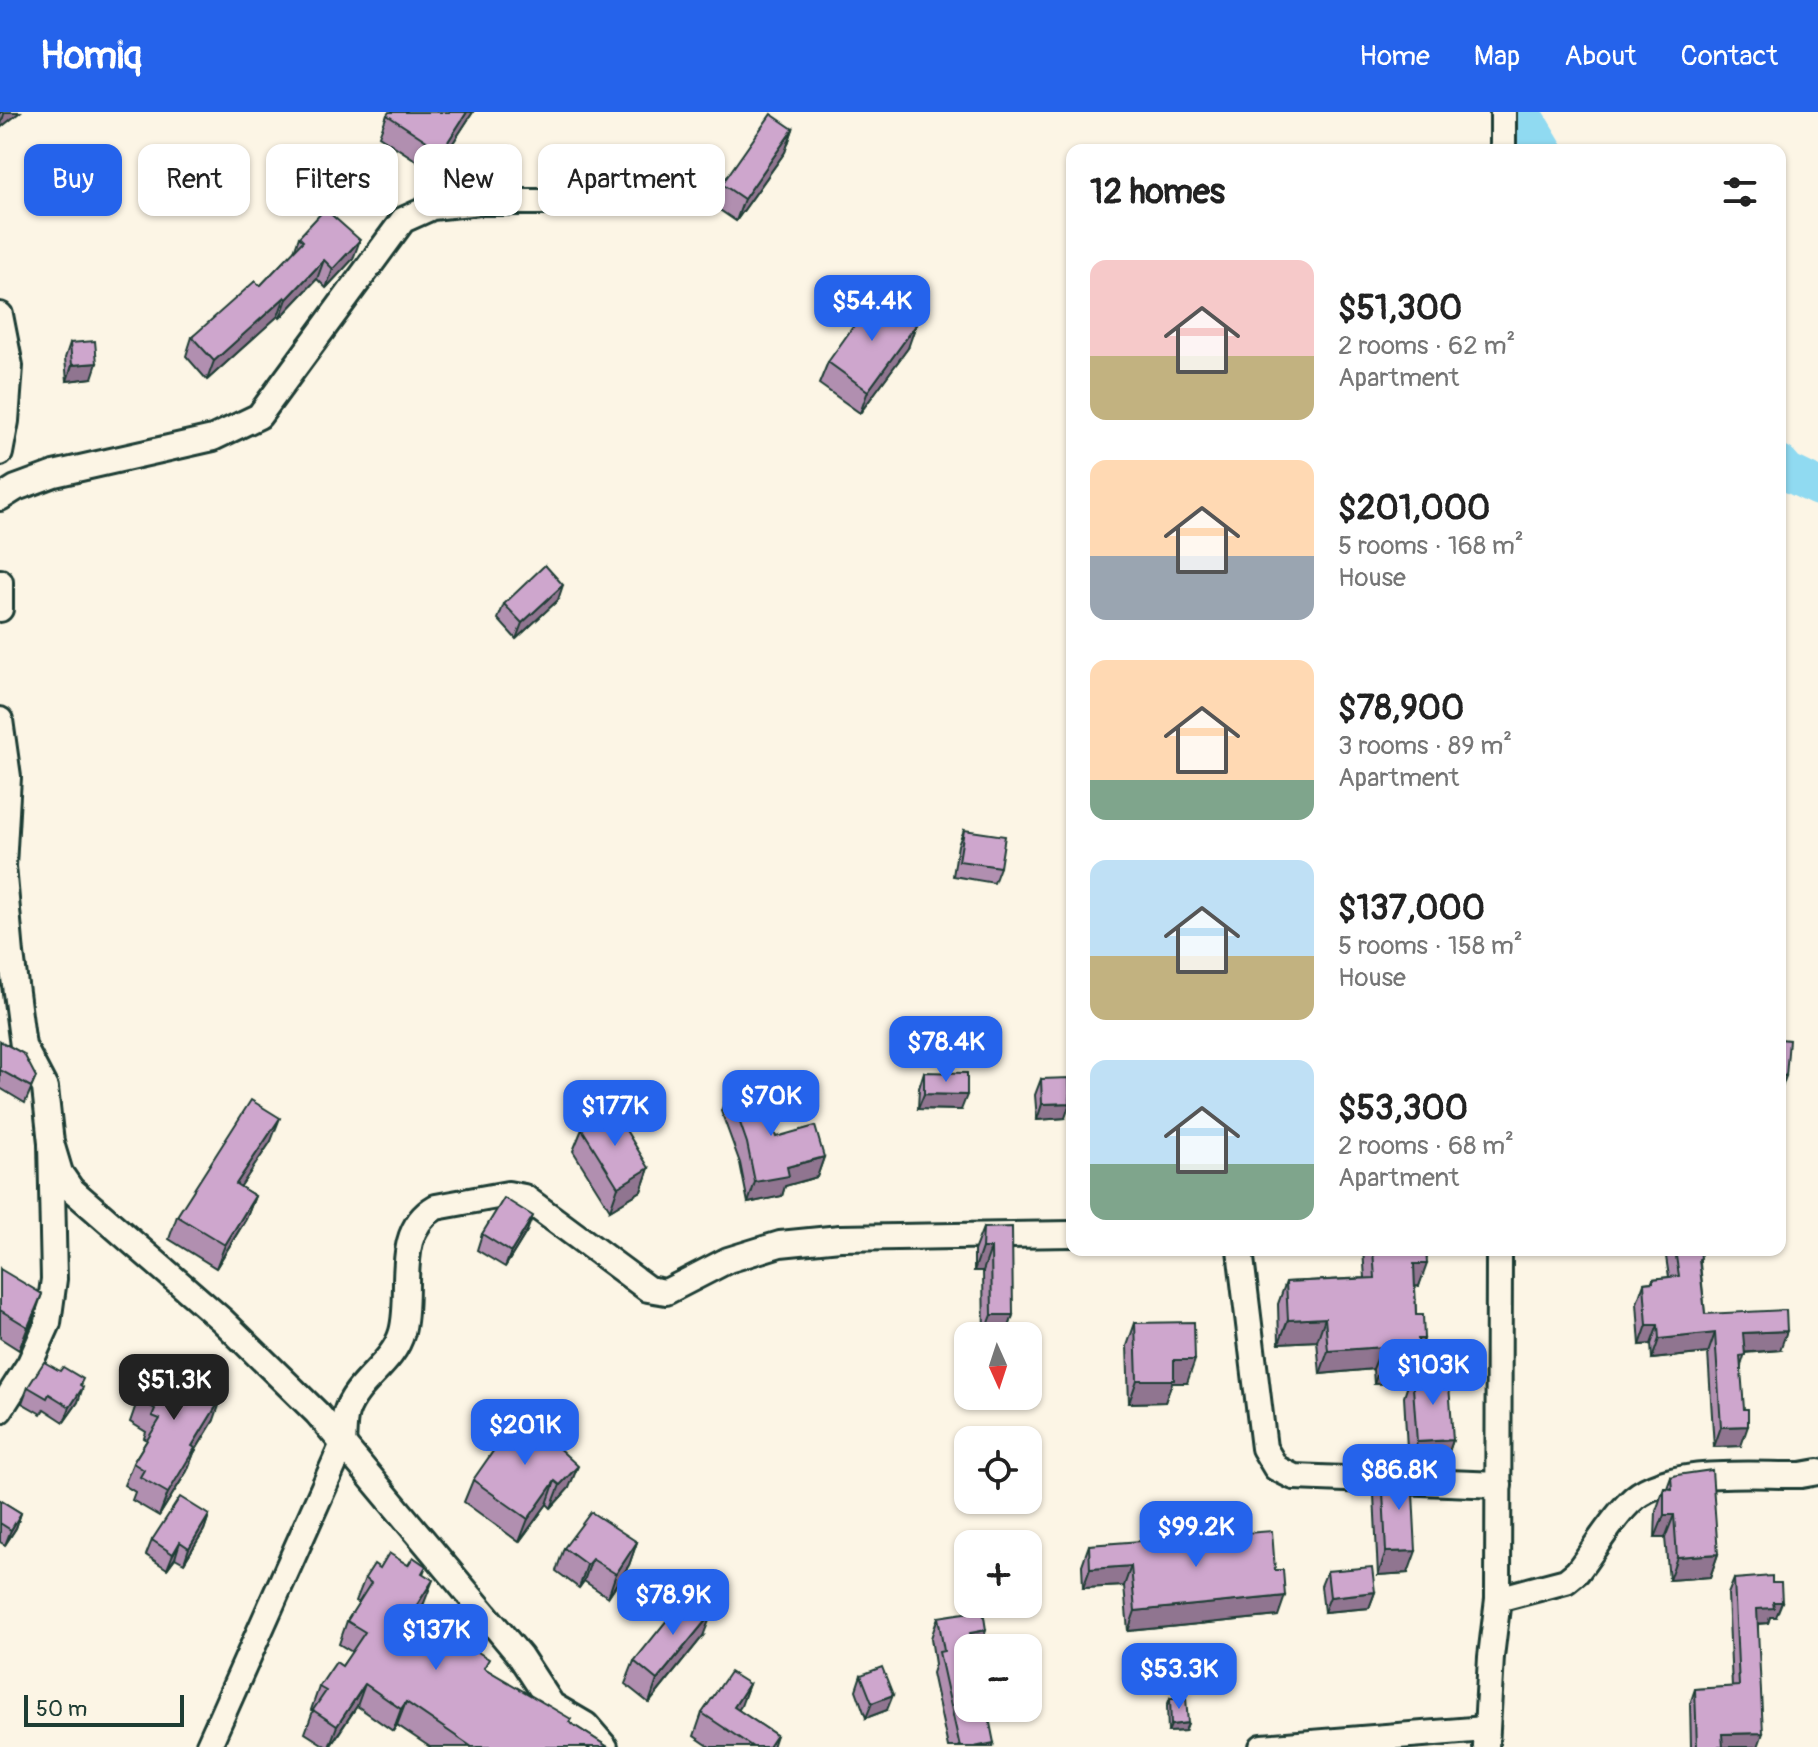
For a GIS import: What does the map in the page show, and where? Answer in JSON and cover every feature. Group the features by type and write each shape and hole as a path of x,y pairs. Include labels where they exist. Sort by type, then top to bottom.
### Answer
{"street":[{"path":"1503,112 1503,144"},
{"path":"0,498 16,488 54,474 213,438 259,416 403,220 432,207 479,202 538,202"},
{"path":"0,315 10,366 0,453"},
{"path":"0,582 0,609"},
{"path":"0,720 8,777 3,866 11,954 23,1046 45,1088 51,1143 54,1279 50,1313 30,1363 0,1410"},
{"path":"51,1143 60,1173 71,1189 222,1320 317,1413 520,1656 552,1705 586,1725 605,1747"},
{"path":"208,1747 343,1444 345,1416 350,1403 363,1384 387,1360 402,1335 408,1248 417,1223 436,1207 508,1194 524,1197 648,1289 666,1292 728,1260 780,1244 840,1238 1066,1234"},
{"path":"1241,1256 1264,1448 1276,1468 1294,1477 1499,1485"},
{"path":"1262,1747 1486,1738 1498,1599 1499,1256"},
{"path":"1498,1599 1566,1581 1577,1572 1629,1502 1654,1485 1677,1478 1818,1472"}],"building":[{"path":"389,112 467,112 446,144 431,144 387,115"},
{"path":"771,114 793,129 744,199 725,186 725,180"},
{"path":"318,216 333,216 360,240 333,269 324,260 287,299 285,297 214,361 192,337 255,281 260,286 303,241 299,237"},
{"path":"875,296 916,325 868,391 828,362"},
{"path":"95,341 97,363 72,365 70,343"},
{"path":"545,565 563,585 522,623 504,604"},
{"path":"964,830 1005,836 1000,867 959,861"},
{"path":"1786,1040 1789,1040 1786,1076"},
{"path":"0,1041 24,1054 36,1077 31,1087 0,1070"},
{"path":"924,1072 967,1073 967,1095 924,1094"},
{"path":"1066,1078 1066,1103 1042,1104 1041,1079"},
{"path":"756,1081 776,1137 815,1126 824,1157 787,1167 789,1176 755,1182 747,1143 729,1091"},
{"path":"251,1100 280,1118 236,1184 255,1196 225,1245 177,1216"},
{"path":"613,1109 649,1168 618,1187 582,1129"},
{"path":"504,1198 533,1216 511,1252 482,1234"},
{"path":"1012,1227 1013,1315 992,1315 991,1248 982,1248 983,1228"},
{"path":"1373,1256 1426,1256 1427,1264 1414,1264 1416,1315 1423,1315 1424,1339 1418,1339 1419,1359 1382,1361 1382,1347 1328,1351 1325,1318 1288,1320 1286,1282 1375,1278"},
{"path":"1676,1256 1701,1256 1705,1314 1786,1310 1787,1331 1743,1333 1745,1355 1740,1356 1748,1426 1721,1427 1715,1333 1659,1339 1658,1325 1647,1325 1644,1283 1679,1276"},
{"path":"0,1269 42,1294 28,1327 0,1310"},
{"path":"1194,1322 1195,1360 1174,1360 1174,1380 1137,1380 1135,1323"},
{"path":"162,1360 185,1375 190,1368 212,1382 207,1389 222,1397 168,1493 140,1477 144,1470 133,1463 160,1419 152,1416 155,1409 138,1399"},
{"path":"44,1362 60,1371 63,1367 83,1379 80,1385 83,1387 70,1407 49,1394 47,1398 28,1387"},
{"path":"1448,1371 1453,1440 1417,1442 1412,1374"},
{"path":"524,1415 536,1427 542,1421 560,1437 553,1443 578,1466 560,1485 555,1481 528,1519 473,1480 503,1437"},
{"path":"1712,1470 1718,1554 1677,1557 1674,1515 1664,1515 1664,1488 1672,1489 1671,1477"},
{"path":"1382,1472 1412,1474 1416,1551 1386,1552"},
{"path":"180,1497 209,1515 189,1548 180,1542 173,1554 152,1540"},
{"path":"0,1500 21,1513 11,1530 0,1523"},
{"path":"591,1512 637,1542 616,1574 592,1559 587,1565 564,1548"},
{"path":"1272,1531 1275,1570 1283,1570 1285,1596 1135,1611 1131,1566 1090,1569 1089,1545"},
{"path":"389,1553 408,1565 413,1557 426,1566 422,1573 433,1580 413,1611 489,1659 484,1668 571,1719 569,1722 608,1747 472,1747 406,1702 401,1709 365,1684 337,1726 313,1710 326,1691 319,1687 336,1662 342,1666 365,1632 347,1621 371,1583 365,1578 374,1564 380,1568"},
{"path":"1372,1567 1375,1592 1330,1597 1327,1571"},
{"path":"1772,1576 1772,1583 1781,1583 1782,1602 1773,1602 1774,1608 1757,1609 1763,1733 1722,1734 1723,1747 1697,1747 1695,1689 1739,1686 1734,1579"},
{"path":"688,1594 712,1613 657,1680 634,1661"},
{"path":"954,1615 954,1618 984,1618 986,1630 954,1634 954,1720 939,1652 944,1651 938,1617"},
{"path":"882,1667 893,1695 872,1703 861,1675"},
{"path":"730,1672 749,1684 734,1707 776,1735 768,1747 753,1747 702,1713"},
{"path":"1170,1698 1186,1698 1188,1723 1171,1725"},
{"path":"954,1722 990,1722 994,1743 960,1747"}],"waterway":[{"path":"1521,112 1540,144"},
{"path":"1786,471 1818,487"}]}
